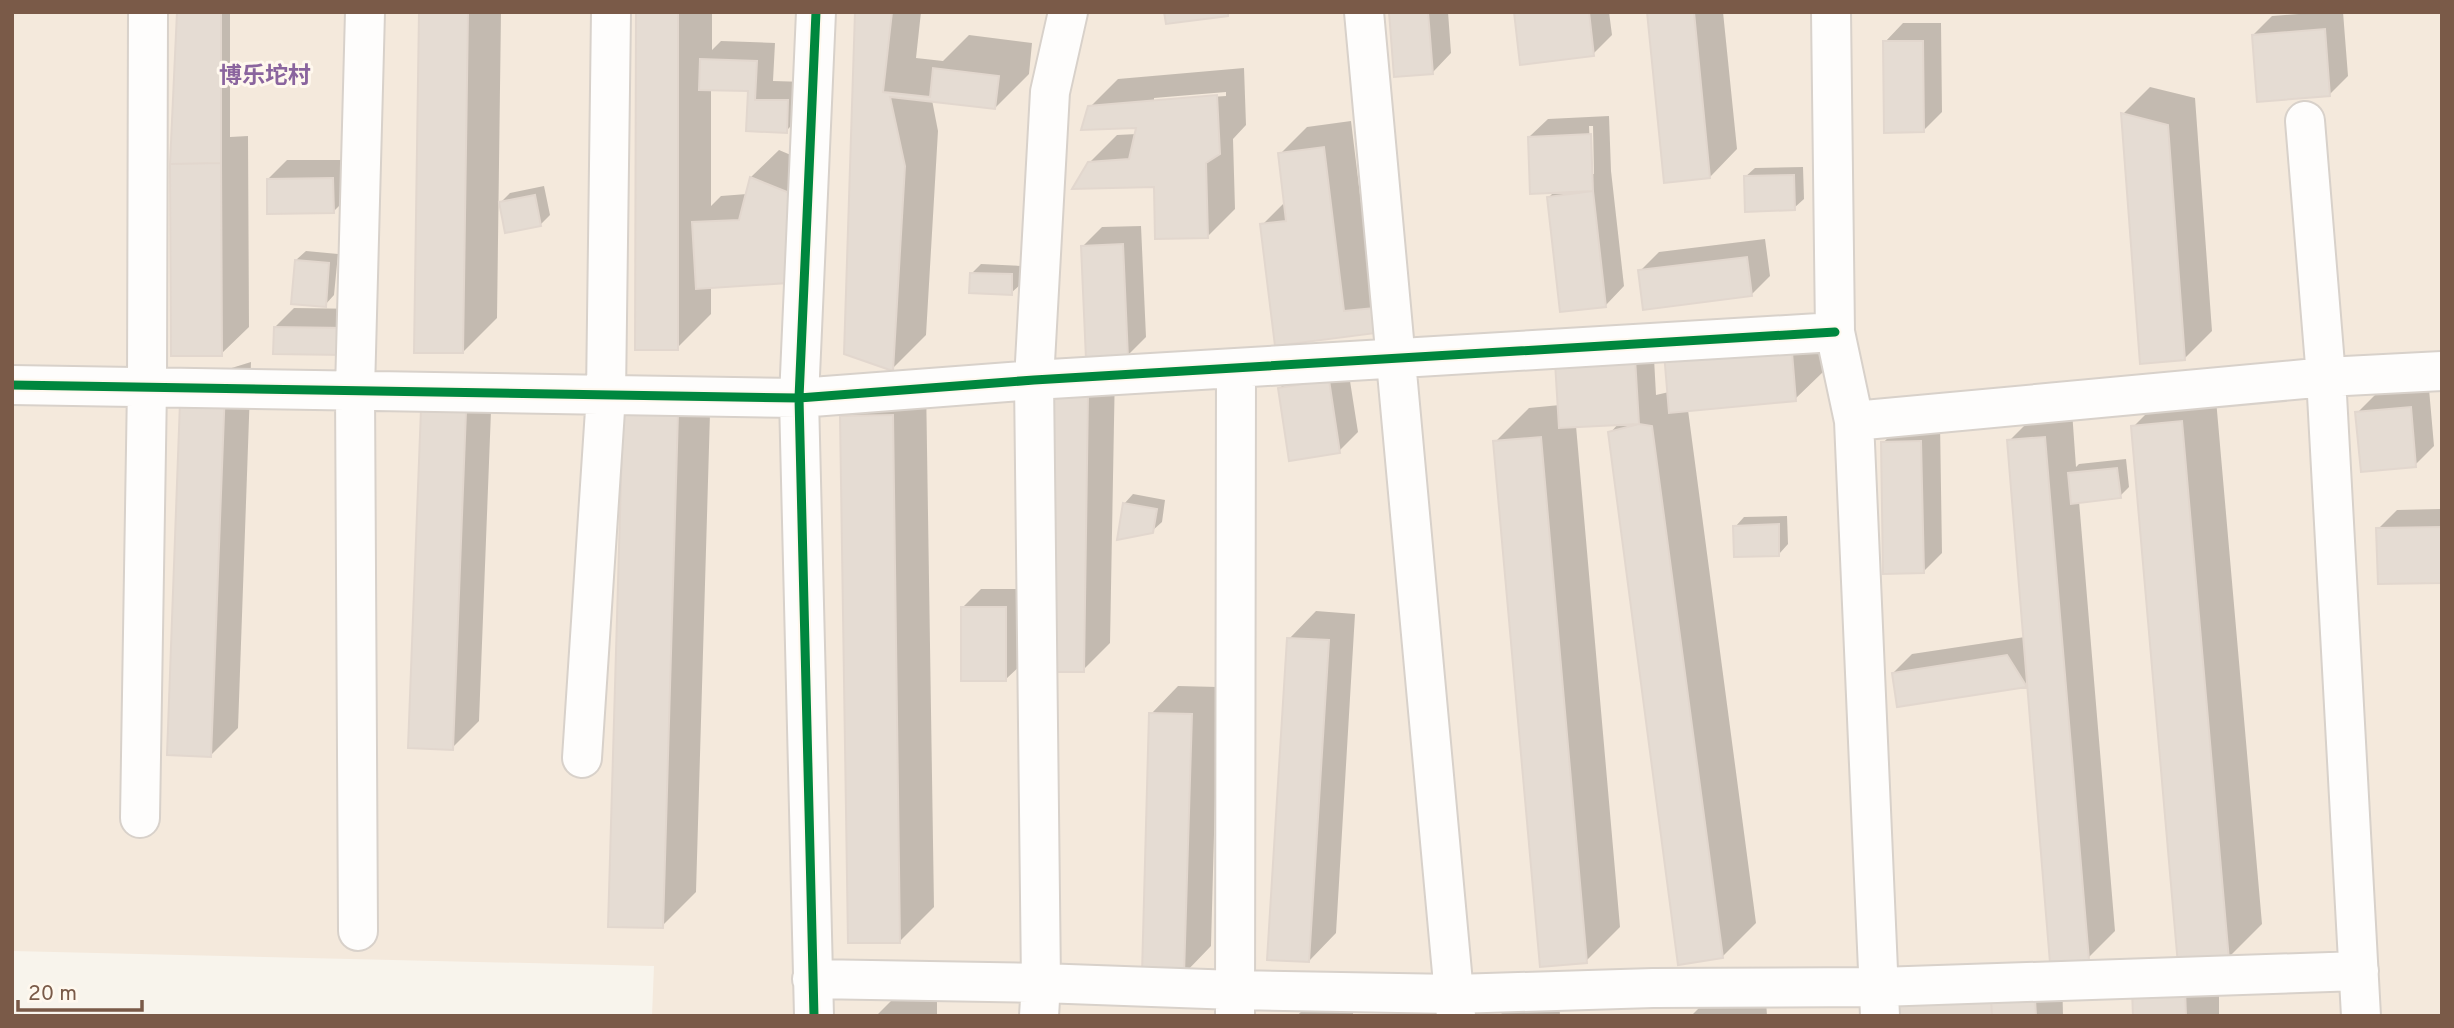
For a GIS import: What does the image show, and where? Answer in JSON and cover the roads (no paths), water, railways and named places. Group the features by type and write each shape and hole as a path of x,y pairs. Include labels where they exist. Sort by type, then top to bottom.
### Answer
{"street":[{"path":"141,818 147,387 148,12"},
{"path":"358,932 355,390 365,12"},
{"path":"582,758 606,395 611,12"},
{"path":"816,12 799,398 813,998 1455,1005 1879,1001 2359,971"},
{"path":"1040,999 1034,380 1050,92 1068,12"},
{"path":"1363,12 1455,1005"},
{"path":"1831,12 1835,332 1854,421 1879,1001"},
{"path":"2305,121 2326,377 2361,1016"},
{"path":"12,385 799,398 1034,380 1835,332"},
{"path":"1235,1003 1236,368"},
{"path":"1854,421 2326,377 2442,371"}],"district":[{"name":"博乐坨村","path":"265,77"}]}
